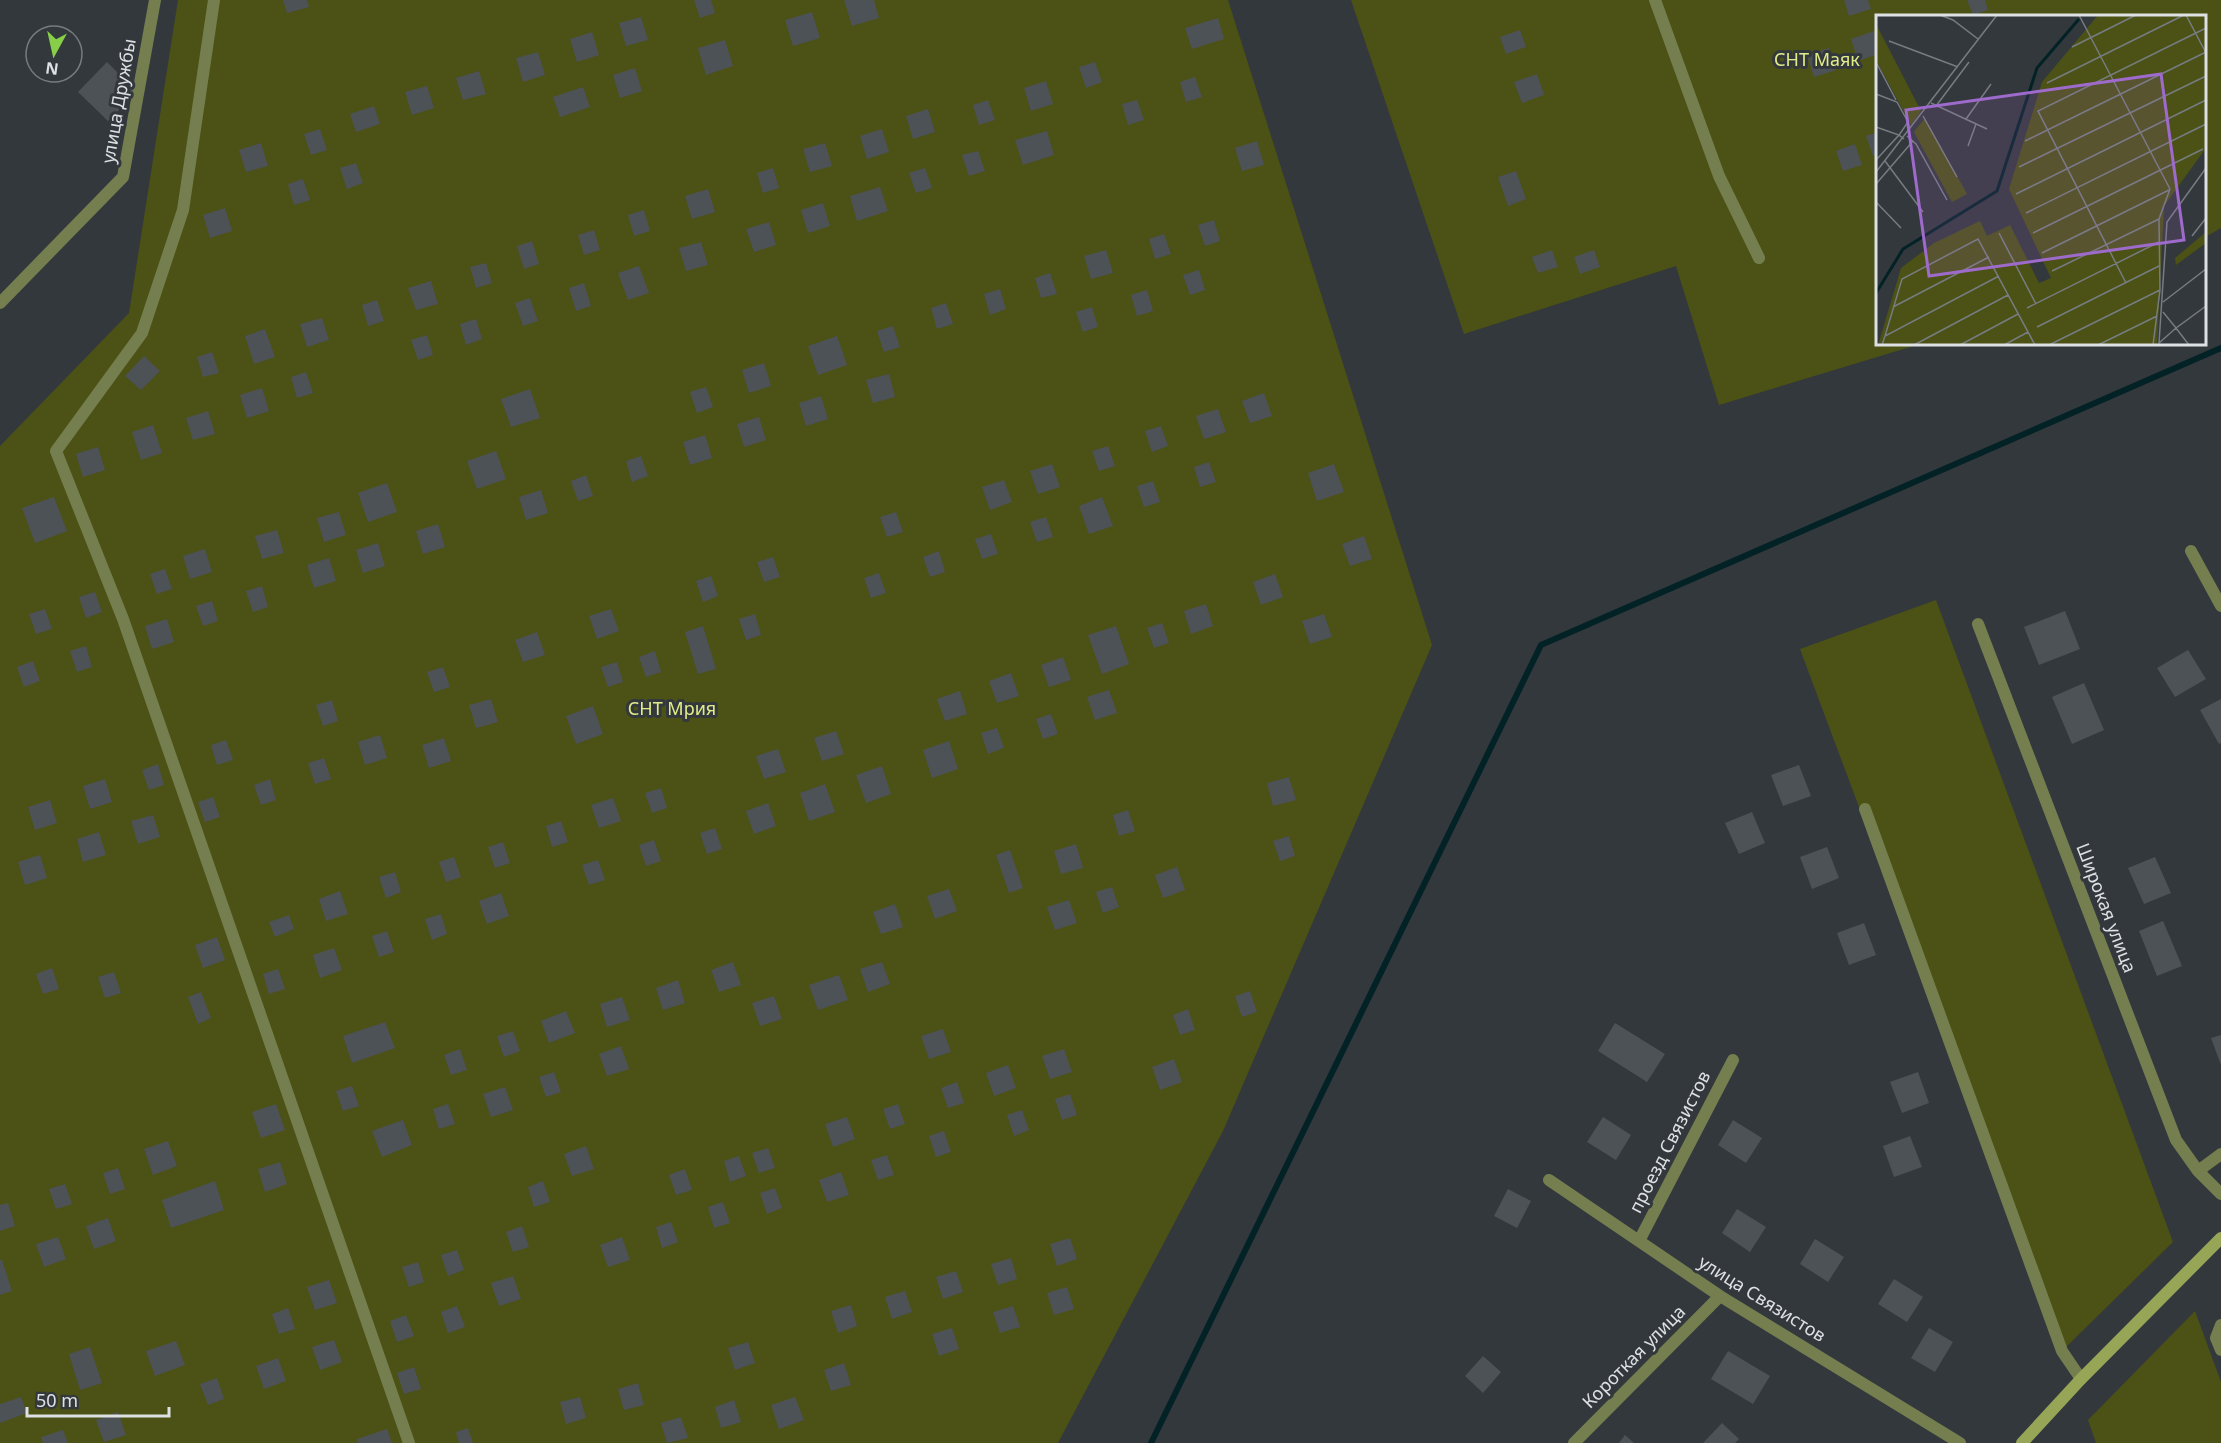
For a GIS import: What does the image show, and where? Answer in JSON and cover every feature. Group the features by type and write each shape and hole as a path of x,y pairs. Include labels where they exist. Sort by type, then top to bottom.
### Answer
{"street":[{"name":"улица Дружбы","path":"0,303 123,177 155,0"},
{"path":"214,0 183,210 142,333 56,452 123,619 409,1443"},
{"path":"1655,0 1719,176 1759,258"},
{"path":"2191,551 2221,606"},
{"name":"Широкая улица","path":"1978,624 2176,1140 2199,1171 2221,1194"},
{"path":"1865,809 2062,1351 2081,1379"},
{"name":"проезд Связистов","path":"1639,1241 1733,1060"},
{"path":"2199,1171 2221,1154"},
{"name":"улица Связистов","path":"1549,1180 1720,1296 1958,1442"},
{"path":"2022,1443 2081,1379 2221,1238"},
{"name":"Короткая улица","path":"1574,1443 1720,1296"},
{"path":"2221,1325 2216,1338 2221,1350"}],"green space":[{"name":"СНТ Мрия","path":"178,0 1228,0 1432,645 1223,1131 1058,1443 0,1443 0,446 129,313"},
{"name":"СНТ Маяк","path":"1351,0 2221,0 2221,228 2206,236 2206,15 1876,15 1876,345 1917,345 1719,405 1676,266 1464,334"},
{"path":"1936,600 2173,1242 2062,1351 1800,649"},
{"path":"2195,1311 2221,1382 2221,1443 2096,1443 2088,1420"}],"building":[{"path":"283,0 307,0 309,7 287,13"},
{"path":"694,0 711,0 715,13 700,18"},
{"path":"844,0 874,0 879,18 852,26"},
{"path":"1844,0 1868,0 1871,9 1849,16"},
{"path":"1967,0 1985,0 1988,10 1973,15"},
{"path":"812,12 820,38 793,46 785,20"},
{"path":"641,17 648,40 626,46 619,23"},
{"path":"1218,18 1224,39 1192,49 1185,28"},
{"path":"1520,30 1526,47 1506,54 1500,37"},
{"path":"1874,31 1876,55 1858,61 1851,39"},
{"path":"592,32 599,55 577,62 570,39"},
{"path":"725,40 733,66 706,75 698,48"},
{"path":"1829,48 1836,70 1814,77 1807,55"},
{"path":"538,52 545,75 523,82 516,58"},
{"path":"107,62 137,92 108,121 78,92"},
{"path":"1095,62 1102,82 1086,88 1079,67"},
{"path":"635,68 642,91 620,98 613,75"},
{"path":"479,71 486,94 463,100 456,78"},
{"path":"1537,74 1544,95 1522,103 1514,82"},
{"path":"1195,77 1202,97 1186,102 1180,82"},
{"path":"1046,81 1053,104 1031,111 1024,88"},
{"path":"427,86 434,108 412,115 405,92"},
{"path":"583,87 590,107 560,117 553,97"},
{"path":"988,100 995,120 979,125 973,105"},
{"path":"1137,100 1144,120 1128,125 1122,104"},
{"path":"374,106 380,124 356,132 350,114"},
{"path":"928,109 935,132 913,139 906,116"},
{"path":"320,129 327,150 311,155 304,134"},
{"path":"882,129 889,152 867,159 860,136"},
{"path":"1047,131 1054,155 1023,165 1015,140"},
{"path":"1876,133 1876,155 1873,156 1866,136"},
{"path":"1257,141 1264,165 1242,171 1235,148"},
{"path":"261,143 268,166 246,172 239,150"},
{"path":"825,143 832,166 810,172 803,149"},
{"path":"1855,144 1862,165 1843,171 1836,151"},
{"path":"978,151 985,171 969,176 962,155"},
{"path":"356,163 363,183 347,189 340,168"},
{"path":"773,168 779,188 763,193 757,173"},
{"path":"925,168 932,188 916,193 909,173"},
{"path":"1516,171 1526,199 1508,206 1498,177"},
{"path":"303,179 310,200 294,205 288,184"},
{"path":"880,187 888,211 857,221 850,196"},
{"path":"708,189 715,212 692,219 685,196"},
{"path":"823,203 830,226 808,233 801,210"},
{"path":"225,208 232,231 210,238 203,215"},
{"path":"644,210 650,231 634,236 628,215"},
{"path":"1214,220 1220,241 1205,246 1198,225"},
{"path":"769,222 776,245 754,252 746,229"},
{"path":"594,230 600,250 584,255 578,235"},
{"path":"1164,234 1171,254 1155,259 1149,239"},
{"path":"532,241 539,264 524,269 517,246"},
{"path":"701,242 708,265 686,271 679,248"},
{"path":"1106,250 1113,273 1091,279 1084,256"},
{"path":"1552,250 1558,267 1538,273 1532,257"},
{"path":"1594,250 1600,267 1580,274 1574,257"},
{"path":"486,263 492,283 476,288 470,267"},
{"path":"639,266 649,293 628,300 618,273"},
{"path":"1199,270 1205,290 1190,295 1183,275"},
{"path":"1050,273 1057,294 1041,298 1035,278"},
{"path":"431,281 438,304 416,310 408,288"},
{"path":"584,283 591,306 576,311 569,288"},
{"path":"1000,289 1006,309 990,315 984,294"},
{"path":"1147,290 1153,311 1137,316 1131,295"},
{"path":"530,298 538,321 523,326 515,303"},
{"path":"377,300 384,321 368,326 362,305"},
{"path":"946,303 953,324 937,329 931,308"},
{"path":"1092,307 1098,327 1083,332 1076,312"},
{"path":"322,318 329,340 307,347 300,324"},
{"path":"476,319 482,339 466,345 460,324"},
{"path":"893,326 900,347 884,352 877,331"},
{"path":"265,329 275,357 254,364 245,336"},
{"path":"427,335 433,355 418,360 411,340"},
{"path":"837,336 847,365 818,375 808,346"},
{"path":"212,352 219,373 203,377 197,357"},
{"path":"144,356 160,371 141,390 125,376"},
{"path":"764,363 771,386 749,393 742,370"},
{"path":"306,372 313,393 297,398 291,377"},
{"path":"889,374 895,397 873,403 866,380"},
{"path":"706,387 713,407 697,413 690,392"},
{"path":"262,388 269,411 247,418 240,395"},
{"path":"530,389 540,418 511,427 501,399"},
{"path":"1264,393 1272,416 1250,423 1242,401"},
{"path":"821,396 828,419 806,426 799,403"},
{"path":"1218,409 1226,432 1204,439 1196,416"},
{"path":"208,411 215,434 193,440 186,418"},
{"path":"759,417 766,440 744,447 737,424"},
{"path":"153,425 162,453 141,460 132,432"},
{"path":"1161,426 1168,446 1152,452 1145,431"},
{"path":"705,435 712,458 690,465 683,442"},
{"path":"1108,446 1115,466 1099,471 1092,451"},
{"path":"98,447 105,470 83,477 76,454"},
{"path":"496,451 506,479 477,489 467,461"},
{"path":"641,456 648,476 632,482 626,461"},
{"path":"1209,462 1216,482 1200,487 1194,467"},
{"path":"1052,464 1060,487 1038,494 1030,471"},
{"path":"1334,464 1344,492 1317,501 1308,473"},
{"path":"586,475 593,496 578,501 571,481"},
{"path":"1004,480 1012,502 990,510 982,487"},
{"path":"1153,481 1160,502 1144,507 1137,486"},
{"path":"387,483 397,512 368,522 358,493"},
{"path":"541,490 548,513 526,520 519,497"},
{"path":"54,497 67,531 35,543 22,508"},
{"path":"1102,497 1113,526 1089,534 1079,506"},
{"path":"339,512 346,535 324,542 317,518"},
{"path":"896,512 903,532 887,537 880,517"},
{"path":"1046,517 1053,537 1037,542 1030,522"},
{"path":"438,524 445,547 423,554 416,531"},
{"path":"277,530 284,553 262,559 255,536"},
{"path":"991,534 998,554 982,559 975,539"},
{"path":"1364,536 1372,559 1350,566 1342,544"},
{"path":"378,543 385,566 363,573 356,550"},
{"path":"205,549 212,572 190,579 183,556"},
{"path":"939,551 945,572 930,577 923,557"},
{"path":"773,557 780,577 764,582 757,562"},
{"path":"329,558 336,581 314,588 307,565"},
{"path":"165,569 172,589 157,594 150,574"},
{"path":"879,573 886,593 871,598 864,578"},
{"path":"1275,574 1283,597 1261,605 1253,582"},
{"path":"711,576 718,596 703,602 696,581"},
{"path":"262,586 268,607 253,612 246,591"},
{"path":"95,592 102,612 86,618 79,597"},
{"path":"212,601 218,621 203,626 196,606"},
{"path":"1206,604 1213,626 1191,634 1184,611"},
{"path":"45,609 52,629 36,634 29,614"},
{"path":"611,609 619,631 597,639 589,616"},
{"path":"2065,611 2080,649 2039,665 2024,627"},
{"path":"755,614 761,635 746,640 739,619"},
{"path":"1324,614 1332,637 1310,644 1302,621"},
{"path":"167,619 174,642 152,649 145,626"},
{"path":"1162,623 1169,643 1154,648 1147,628"},
{"path":"703,626 716,669 698,674 685,632"},
{"path":"1116,626 1129,664 1102,674 1088,635"},
{"path":"537,632 545,655 523,662 515,640"},
{"path":"86,646 92,667 77,672 70,651"},
{"path":"2188,650 2206,679 2175,697 2157,668"},
{"path":"655,651 661,672 646,677 639,657"},
{"path":"1063,657 1071,680 1049,687 1041,665"},
{"path":"33,661 40,681 24,687 17,667"},
{"path":"617,662 623,682 608,687 601,667"},
{"path":"443,667 450,687 434,692 427,672"},
{"path":"1011,673 1019,696 997,703 989,681"},
{"path":"2084,683 2104,730 2072,744 2052,697"},
{"path":"1109,690 1117,713 1095,720 1087,697"},
{"path":"960,691 967,714 945,721 937,699"},
{"path":"491,699 498,722 476,728 469,705"},
{"path":"2221,699 2221,743 2219,744 2200,710"},
{"path":"332,700 338,721 323,726 316,705"},
{"path":"593,706 603,734 576,744 566,716"},
{"path":"1051,714 1058,734 1043,739 1036,719"},
{"path":"997,728 1004,748 988,754 981,733"},
{"path":"836,731 844,754 822,761 814,738"},
{"path":"380,735 387,758 365,765 358,742"},
{"path":"444,738 451,761 429,768 422,745"},
{"path":"226,740 233,760 217,765 211,745"},
{"path":"949,741 958,769 932,778 923,750"},
{"path":"778,749 786,772 764,779 756,756"},
{"path":"324,758 331,779 315,784 308,763"},
{"path":"158,764 164,785 149,790 142,770"},
{"path":"1799,765 1811,796 1783,806 1771,775"},
{"path":"882,766 891,794 866,803 856,775"},
{"path":"1289,777 1296,800 1273,806 1267,783"},
{"path":"105,779 112,802 90,809 83,786"},
{"path":"270,779 276,800 261,805 254,785"},
{"path":"825,784 835,812 809,821 800,793"},
{"path":"661,788 667,808 652,813 645,793"},
{"path":"213,797 220,817 205,822 198,802"},
{"path":"613,798 621,821 599,828 591,805"},
{"path":"50,800 57,823 35,830 28,807"},
{"path":"768,803 776,826 754,834 746,811"},
{"path":"1128,810 1135,831 1119,836 1113,815"},
{"path":"1752,812 1765,843 1739,854 1725,823"},
{"path":"153,815 160,837 138,844 131,821"},
{"path":"561,821 568,842 552,847 546,826"},
{"path":"715,828 722,849 707,854 700,833"},
{"path":"99,832 106,855 83,862 77,839"},
{"path":"1289,836 1295,856 1280,861 1273,841"},
{"path":"654,840 661,861 646,866 639,845"},
{"path":"503,842 510,863 495,868 488,847"},
{"path":"1076,844 1083,868 1061,874 1054,851"},
{"path":"1827,847 1839,878 1812,889 1800,857"},
{"path":"1010,850 1023,888 1009,893 996,855"},
{"path":"40,855 47,878 25,885 18,862"},
{"path":"454,857 461,877 446,882 439,862"},
{"path":"2155,857 2171,893 2144,904 2128,868"},
{"path":"598,860 605,880 589,885 582,865"},
{"path":"1177,867 1185,890 1163,898 1155,875"},
{"path":"395,872 401,892 386,898 379,877"},
{"path":"1112,887 1119,907 1103,913 1096,892"},
{"path":"949,889 957,911 935,919 927,896"},
{"path":"340,891 348,914 326,921 319,899"},
{"path":"501,893 509,916 487,924 479,901"},
{"path":"1069,900 1077,923 1055,930 1047,907"},
{"path":"895,904 903,927 881,934 873,912"},
{"path":"441,914 447,934 432,940 425,919"},
{"path":"289,915 294,929 275,937 269,922"},
{"path":"2163,921 2182,966 2157,976 2139,931"},
{"path":"1864,923 1876,955 1849,965 1837,933"},
{"path":"387,931 394,952 379,957 372,936"},
{"path":"217,937 225,960 203,968 195,945"},
{"path":"334,948 342,970 320,978 313,955"},
{"path":"733,962 741,985 719,992 711,970"},
{"path":"882,962 890,984 868,992 860,969"},
{"path":"52,968 59,989 43,994 36,974"},
{"path":"278,969 285,989 269,994 263,974"},
{"path":"114,972 121,993 105,998 98,977"},
{"path":"839,975 848,1000 818,1010 809,985"},
{"path":"678,980 685,1003 663,1010 656,988"},
{"path":"1250,991 1257,1012 1242,1017 1235,996"},
{"path":"201,992 211,1018 198,1024 188,997"},
{"path":"774,996 782,1019 760,1026 752,1003"},
{"path":"622,997 630,1020 607,1027 600,1004"},
{"path":"1188,1009 1195,1030 1180,1035 1173,1015"},
{"path":"566,1011 575,1033 549,1043 541,1021"},
{"path":"385,1022 395,1048 352,1063 343,1036"},
{"path":"1615,1023 1665,1054 1647,1082 1598,1051"},
{"path":"943,1029 951,1052 929,1059 921,1036"},
{"path":"513,1031 520,1051 504,1057 497,1036"},
{"path":"2221,1035 2221,1065 2211,1038"},
{"path":"621,1046 629,1069 607,1076 599,1054"},
{"path":"460,1049 467,1070 451,1075 444,1055"},
{"path":"1064,1049 1072,1072 1050,1079 1042,1056"},
{"path":"1174,1059 1182,1082 1160,1090 1152,1067"},
{"path":"1008,1065 1016,1088 994,1096 986,1073"},
{"path":"554,1072 561,1092 546,1097 539,1077"},
{"path":"1918,1072 1929,1103 1902,1113 1890,1082"},
{"path":"957,1082 964,1103 948,1108 941,1088"},
{"path":"352,1086 359,1106 343,1111 336,1091"},
{"path":"505,1087 513,1110 491,1117 483,1094"},
{"path":"1070,1094 1077,1115 1062,1120 1055,1099"},
{"path":"276,1104 285,1130 261,1138 252,1112"},
{"path":"448,1104 455,1124 439,1129 433,1109"},
{"path":"898,1104 905,1124 890,1129 883,1109"},
{"path":"1022,1110 1029,1130 1014,1136 1007,1115"},
{"path":"847,1117 855,1139 833,1147 825,1124"},
{"path":"1603,1117 1631,1135 1616,1160 1587,1142"},
{"path":"403,1120 412,1145 382,1157 372,1131"},
{"path":"1733,1120 1762,1138 1746,1163 1718,1145"},
{"path":"944,1131 951,1152 936,1157 929,1136"},
{"path":"1910,1136 1922,1167 1894,1177 1883,1146"},
{"path":"168,1141 177,1166 153,1175 144,1149"},
{"path":"586,1146 594,1169 572,1176 564,1154"},
{"path":"768,1148 775,1168 759,1173 752,1153"},
{"path":"887,1155 894,1175 878,1180 871,1160"},
{"path":"739,1156 746,1176 730,1182 724,1161"},
{"path":"280,1162 287,1184 265,1192 258,1169"},
{"path":"118,1168 125,1189 110,1194 103,1173"},
{"path":"685,1169 692,1190 676,1195 669,1175"},
{"path":"841,1172 849,1195 827,1202 819,1180"},
{"path":"215,1181 224,1210 171,1228 162,1200"},
{"path":"543,1181 550,1202 534,1207 528,1187"},
{"path":"65,1184 72,1204 56,1209 49,1189"},
{"path":"775,1188 782,1208 767,1214 760,1193"},
{"path":"1508,1189 1531,1201 1517,1228 1494,1216"},
{"path":"723,1202 730,1223 714,1228 708,1207"},
{"path":"8,1203 15,1226 0,1231 0,1205"},
{"path":"1737,1209 1766,1227 1750,1252 1722,1233"},
{"path":"108,1218 116,1241 94,1249 86,1226"},
{"path":"671,1222 678,1242 662,1248 656,1227"},
{"path":"522,1226 529,1247 513,1252 506,1232"},
{"path":"58,1237 66,1259 44,1267 36,1244"},
{"path":"622,1237 630,1260 608,1267 600,1245"},
{"path":"1070,1238 1077,1259 1057,1266 1050,1244"},
{"path":"1815,1239 1844,1257 1828,1282 1800,1264"},
{"path":"457,1250 464,1270 448,1276 441,1255"},
{"path":"1011,1258 1017,1279 998,1285 991,1264"},
{"path":"0,1260 2,1260 12,1291 0,1295"},
{"path":"418,1262 424,1282 409,1287 402,1267"},
{"path":"956,1271 963,1292 943,1299 936,1277"},
{"path":"513,1276 521,1299 499,1306 491,1283"},
{"path":"1894,1279 1923,1297 1907,1322 1878,1304"},
{"path":"329,1280 337,1303 315,1310 307,1287"},
{"path":"1067,1287 1074,1309 1054,1315 1047,1293"},
{"path":"905,1291 912,1312 892,1319 885,1297"},
{"path":"851,1305 857,1326 838,1333 831,1311"},
{"path":"457,1306 465,1327 448,1333 441,1312"},
{"path":"1013,1306 1020,1327 1000,1333 993,1312"},
{"path":"288,1308 295,1329 279,1334 272,1314"},
{"path":"406,1315 414,1336 397,1342 390,1321"},
{"path":"952,1328 959,1349 939,1356 932,1334"},
{"path":"1929,1328 1953,1342 1935,1372 1911,1358"},
{"path":"334,1340 342,1362 320,1370 312,1347"},
{"path":"176,1341 185,1365 155,1376 146,1351"},
{"path":"748,1342 755,1363 735,1370 728,1348"},
{"path":"90,1347 102,1383 80,1390 69,1354"},
{"path":"1728,1351 1770,1376 1753,1404 1711,1379"},
{"path":"1483,1356 1501,1372 1483,1393 1465,1376"},
{"path":"278,1358 286,1381 264,1389 256,1366"},
{"path":"844,1363 851,1385 831,1391 824,1370"},
{"path":"414,1367 421,1389 404,1394 397,1373"},
{"path":"217,1378 224,1399 208,1405 200,1384"},
{"path":"638,1383 644,1405 624,1410 618,1389"},
{"path":"21,1397 27,1413 0,1423 0,1404"},
{"path":"580,1397 586,1418 566,1424 560,1402"},
{"path":"795,1397 804,1420 779,1429 771,1405"},
{"path":"734,1400 741,1422 721,1428 715,1407"},
{"path":"118,1412 126,1435 104,1442 96,1420"},
{"path":"681,1417 688,1438 667,1443 661,1423"},
{"path":"1722,1423 1739,1439 1735,1443 1703,1443"},
{"path":"468,1428 473,1443 459,1443 456,1432"},
{"path":"387,1429 392,1443 358,1443 357,1439"},
{"path":"63,1430 68,1443 43,1443 41,1437"},
{"path":"1625,1435 1634,1443 1619,1443"}],"waterway":[{"path":"1151,1443 1541,645 2221,348"}]}
